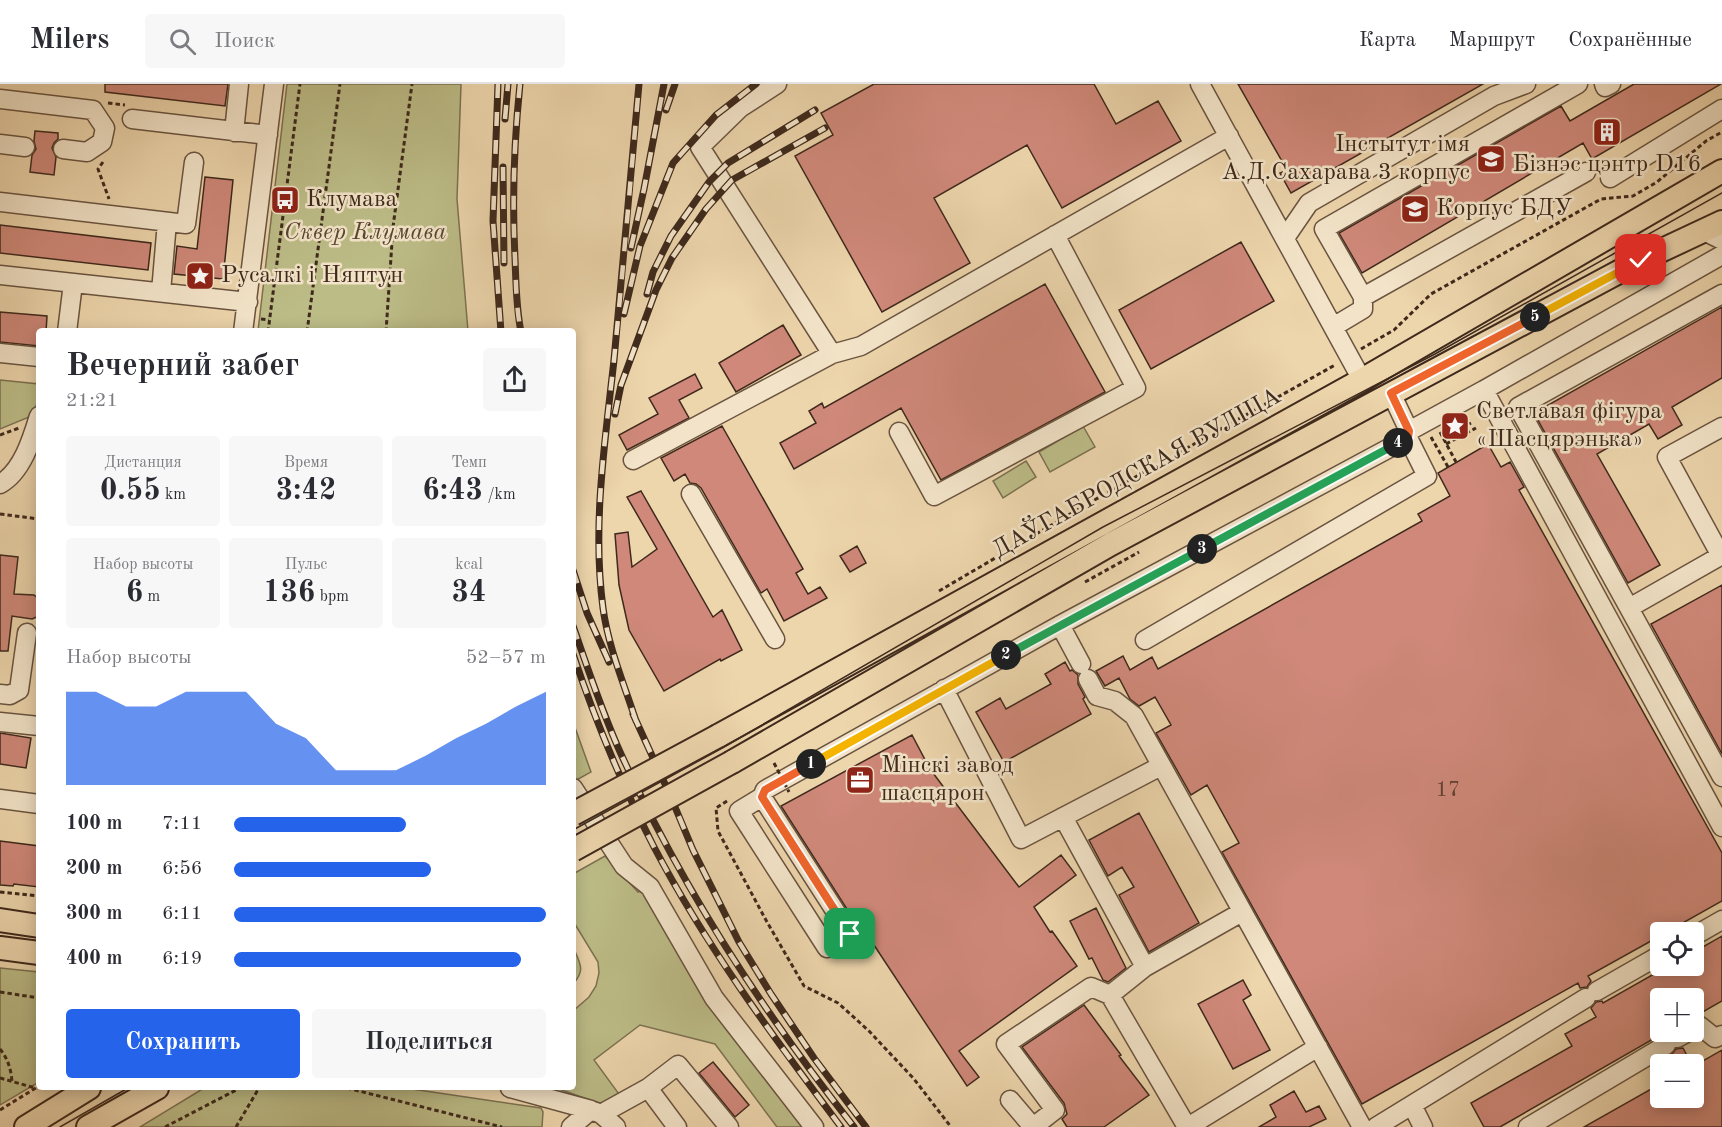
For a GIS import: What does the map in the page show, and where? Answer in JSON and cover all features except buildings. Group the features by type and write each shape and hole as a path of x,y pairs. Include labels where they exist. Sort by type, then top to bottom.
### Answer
{"main road":[{"name":"ДАЎГАБРОДСКАЯ ВУЛІЦА","path":"576,812 1362,380 1722,171"},
{"name":"ДАЎГАБРОДСКАЯ ВУЛІЦА","path":"576,848 732,762 1111,544 1641,260 1716,231"},
{"path":"0,920 36,926"},
{"path":"0,948 36,953"},
{"path":"26,1127 86,1090"},
{"path":"88,1127 153,1090"}],"street":[{"path":"234,132 239,84"},
{"path":"244,328 274,84"},
{"path":"777,84 740,108 700,147 832,354"},
{"path":"1200,84 1362,380"},
{"path":"1285,238 1309,203 1494,96 1526,84"},
{"path":"1333,327 1363,309 1363,297 1324,229 1578,84"},
{"path":"1604,84 1605,87 1611,84"},
{"path":"0,99 93,110 105,128 102,142 87,152 63,149"},
{"path":"1610,178 1722,109"},
{"path":"132,119 268,135"},
{"path":"633,460 832,354 861,346 1229,136"},
{"path":"0,144 25,147"},
{"path":"0,202 186,224 194,162"},
{"path":"1363,297 1586,172"},
{"path":"161,292 167,222"},
{"path":"899,432 934,496 1136,388 1055,235"},
{"path":"762,797 850,934 827,948 738,811 762,797 765,790 1409,434 1722,255"},
{"path":"0,275 248,302"},
{"path":"68,328 73,283"},
{"path":"1722,294 1518,407 1722,777"},
{"path":"0,353 36,357"},
{"path":"1484,390 1722,827"},
{"path":"1145,640 1427,476 1391,393"},
{"path":"0,484 8,480 29,447 36,425"},
{"path":"1629,608 1722,555 1667,457 1722,427"},
{"path":"691,494 775,639"},
{"path":"1060,625 1097,696 1116,701 1134,716 1362,1127"},
{"path":"0,694 10,695 19,690 27,633"},
{"path":"944,689 1021,839 1161,766"},
{"path":"0,722 36,726"},
{"path":"576,793 624,866 650,887 714,998 813,1127"},
{"path":"0,800 36,804"},
{"path":"1063,817 1145,967"},
{"path":"1110,995 1145,967 1242,912"},
{"path":"1704,930 1722,920"},
{"path":"1376,1127 1650,961"},
{"path":"1010,1100 1033,1127 1055,1110 1006,1044 1090,987 1110,995 1187,1127 1318,1047"},
{"path":"1704,1029 1715,1038 1722,1035"},
{"path":"1527,1127 1670,1042"},
{"path":"571,1127 596,1112 648,1088 678,1065 729,1127"},
{"path":"648,1088 678,1127"},
{"path":"517,1090 596,1112 616,1127"},
{"path":"1412,1105 1423,1127"}],"path":[{"path":"269,328 300,84"},
{"path":"308,328 340,84"},
{"path":"386,328 393,227 412,84"},
{"path":"936,593 1089,503 1394,330 1431,294 1601,199 1633,196 1657,182 1706,141 1722,132"},
{"path":"1443,438 1471,423"},
{"path":"1446,444 1476,428"},
{"path":"1438,430 1456,462"},
{"path":"1430,435 1448,467"},
{"path":"0,514 36,519"},
{"path":"774,763 789,792"},
{"path":"733,797 716,808 718,831 804,986 838,1003 869,1031 914,1079 951,1127"},
{"path":"0,892 36,897"},
{"path":"0,992 36,998"},
{"path":"0,1049 7,1059 12,1082"},
{"path":"0,1078 36,1087"},
{"path":"0,1110 36,1088"},
{"path":"165,1127 236,1090"},
{"path":"236,1127 258,1090"},
{"path":"355,1090 502,1127"},
{"path":"179,1127 180,1119"}],"green space":[{"name":"Сквер Клумава","path":"287,84 461,84 457,199 468,328 258,328"},
{"path":"0,380 36,384 34,415 0,429"},
{"path":"1083,426 1095,447 1050,472 1039,452"},
{"path":"1026,461 1036,477 1003,498 993,481"},
{"path":"576,730 591,772 576,780"},
{"path":"605,856 638,892 650,887 714,998 814,1127 777,1127 715,1044 640,1025 594,1060 624,1101 610,1110 562,1090 576,1090 576,1008 589,997 596,986 599,973 598,962 576,926 576,872"},
{"path":"576,954 581,968 576,980"},
{"path":"0,968 36,972 36,1084 0,1105"},
{"path":"201,1090 419,1090 541,1108 543,1112 542,1127 140,1127"}],"tram line":[{"path":"576,828 724,747 1103,527 1435,354 1722,193"},
{"path":"60,1127 125,1090"}],"railway":[{"path":"498,84 493,221 501,328"},
{"path":"505,119 508,84"},
{"path":"520,84 515,149 514,214 516,295 520,328"},
{"path":"636,721 612,651 605,622 600,577 599,515 639,84"},
{"path":"631,248 664,84"},
{"path":"666,110 675,84"},
{"path":"624,314 640,246 673,163 716,115 756,84"},
{"path":"647,294 653,272 671,236 709,182 728,163 815,110"},
{"path":"615,414 621,385 656,290 672,258 706,209 732,180 825,128"},
{"path":"503,167 504,263"},
{"path":"576,579 587,613 609,662"},
{"path":"576,634 614,738 670,853 756,994 854,1127"},
{"path":"576,663 620,776 674,884 742,991 841,1127"},
{"path":"633,714 693,850 739,942 814,1058 866,1127"}],"place":[{"name":"Бізнэс цэнтр D16","path":"1607,132"},
{"name":"Інстытут імя А.Д.Сахарава 3 корпус","path":"1491,159"},
{"name":"Клумава","path":"285,200"},
{"name":"Корпус БДУ","path":"1415,209"},
{"name":"Русалкі і Няптун","path":"200,276"},
{"name":"Светлавая фігура «Шасцярэнька»","path":"1455,426"},
{"name":"Мінскі завод шасцярон","path":"860,780"}],"route":[{"path":"850,934 762,797 765,790 1060,625 1408,438 1409,431 1391,393 1641,260"}]}
